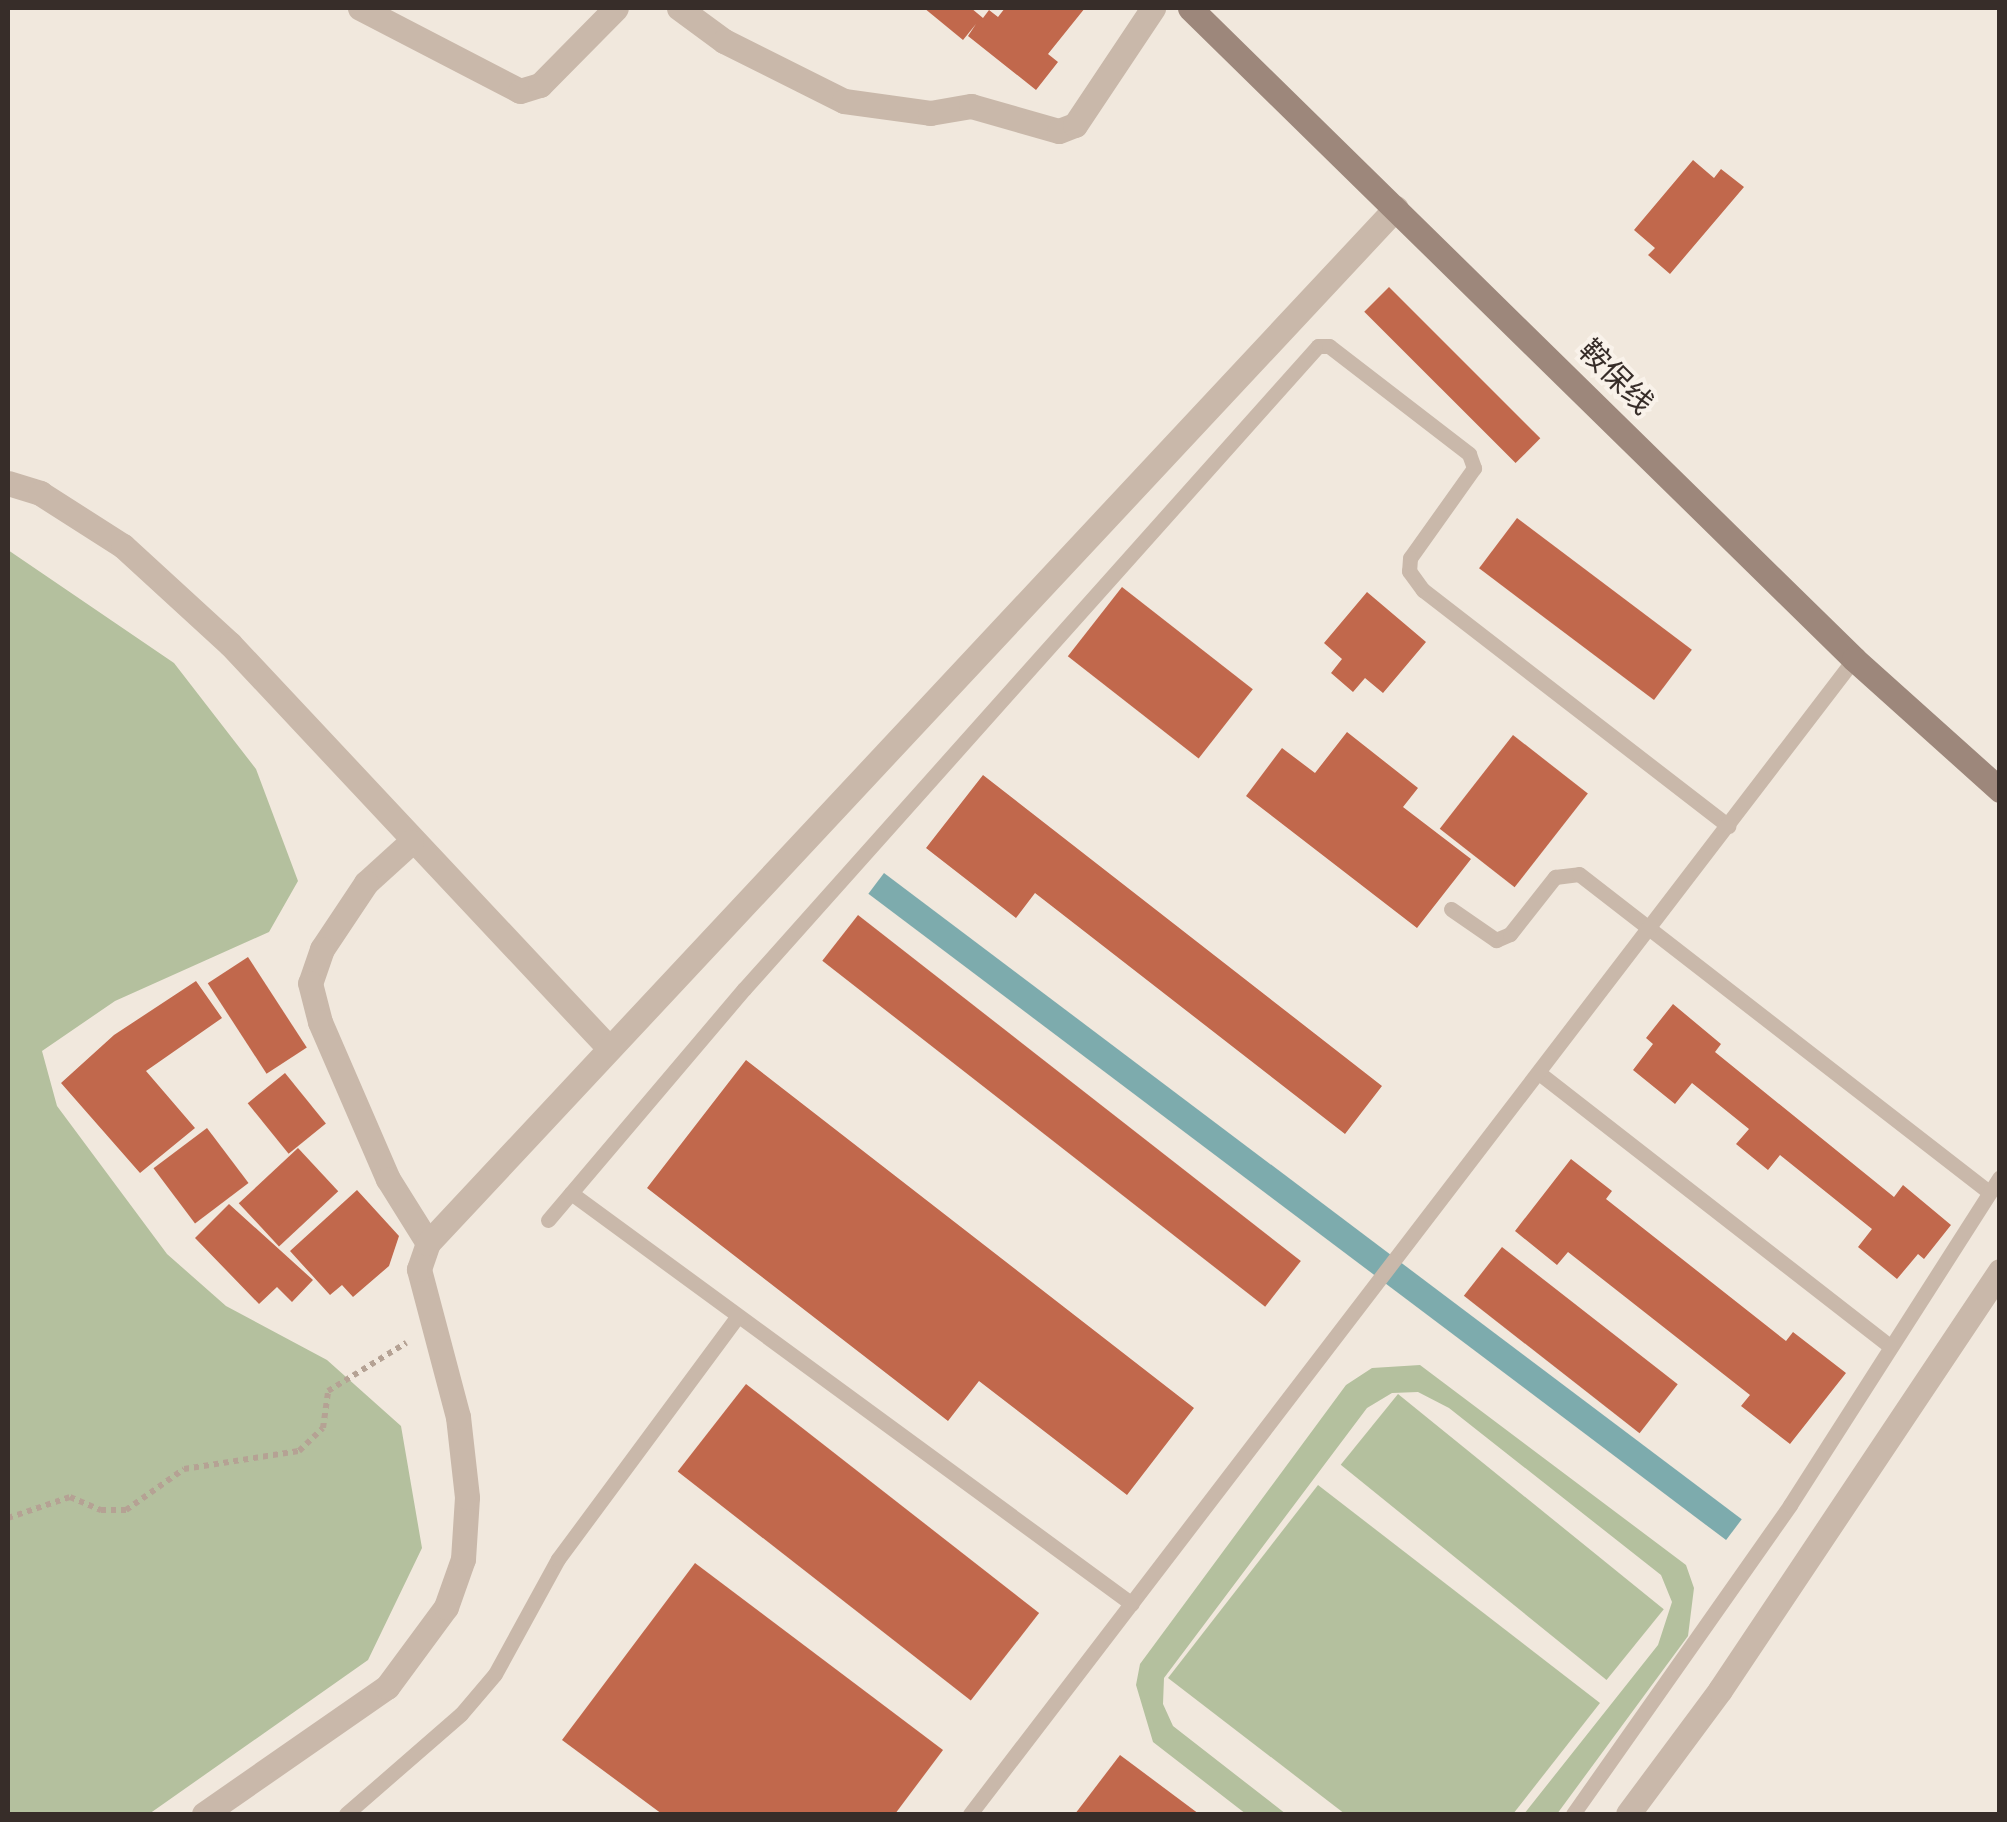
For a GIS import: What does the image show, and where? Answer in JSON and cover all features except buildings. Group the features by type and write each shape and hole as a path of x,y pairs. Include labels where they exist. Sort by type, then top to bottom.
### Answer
{"main road":[{"name":"鞍保线","path":"1190,8 1854,659 2000,790"}],"street":[{"path":"360,8 520,91 540,85 616,8"},
{"path":"679,8 724,42 844,101 930,112 971,106 1059,130 1075,126 1153,8"},
{"path":"204,1814 387,1688 446,1607 463,1559 466,1497 458,1417 419,1269 428,1243 1396,208"},
{"path":"8,483 40,493 123,546 230,644 411,842 608,1048"},
{"path":"411,842 366,883 322,948 310,982 320,1022 388,1179 428,1243"},
{"path":"1628,1814 1720,1690 2000,1271"}],"lane":[{"path":"548,1220 744,988 1318,346 1329,346 1469,454 1474,468 1410,558 1409,572 1423,590 1728,826"},
{"path":"970,1814 1854,659"},
{"path":"1451,909 1496,940 1510,934 1555,877 1579,874 1989,1192"},
{"path":"1540,1072 1890,1345"},
{"path":"1573,1814 1790,1505 2000,1177"},
{"path":"570,1194 1132,1604"},
{"path":"346,1814 461,1714 496,1674 558,1558 738,1316"}],"path":[{"path":"8,1518 70,1497 100,1510 126,1510 184,1469 300,1451 323,1428 328,1391 434,1320"}],"green space":[{"path":"8,550 174,663 256,769 298,881 269,932 115,1001 42,1051 57,1106 167,1254 226,1306 327,1360 401,1426 422,1548 368,1660 149,1814 8,1814"},
{"path":"1420,1365 1686,1565 1694,1588 1688,1636 1557,1814 1524,1814 1658,1645 1672,1602 1661,1575 1449,1408 1418,1392 1392,1393 1367,1408 1164,1678 1163,1704 1173,1726 1286,1814 1246,1814 1153,1742 1136,1685 1140,1664 1346,1385 1372,1368"},
{"path":"1398,1394 1664,1609 1607,1680 1341,1465"},
{"path":"1318,1485 1600,1703 1513,1814 1345,1814 1168,1678"}],"water":[{"path":"884,873 1742,1519 1726,1540 868,894"}]}
